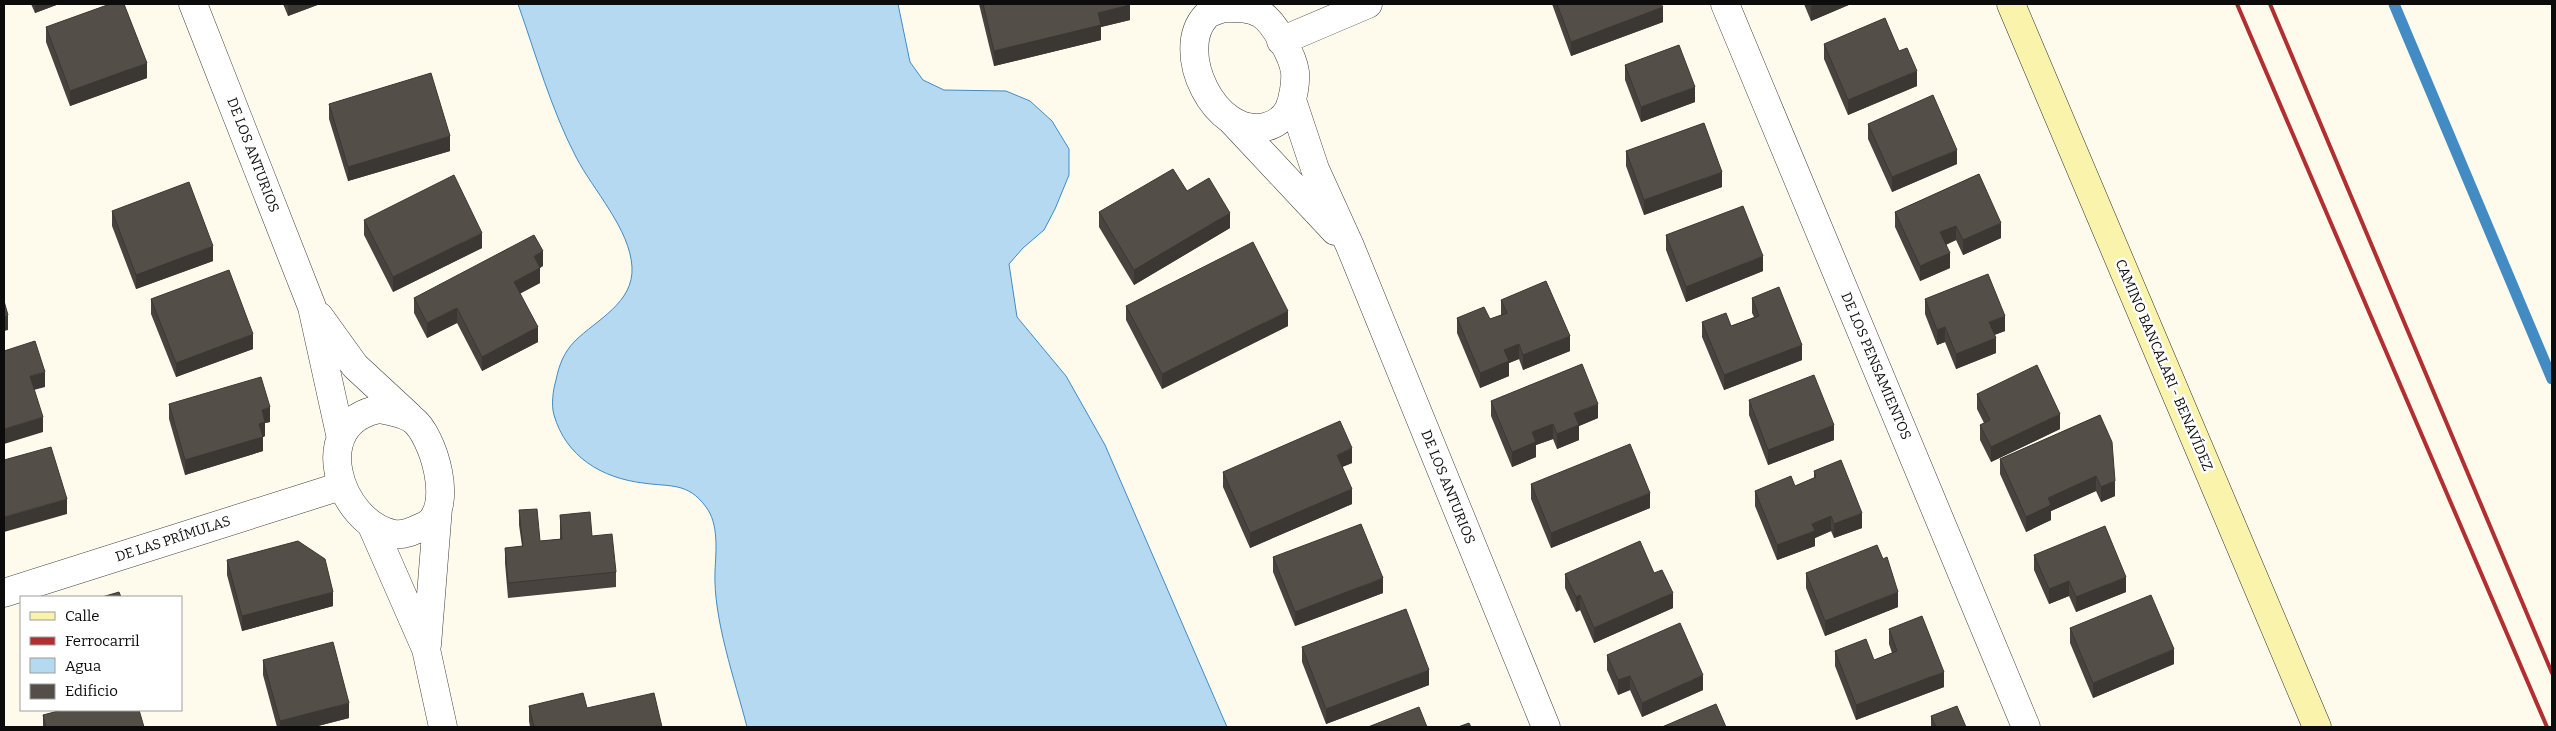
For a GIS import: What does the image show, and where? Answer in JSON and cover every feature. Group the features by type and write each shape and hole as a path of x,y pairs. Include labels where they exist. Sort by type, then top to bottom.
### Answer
{"main road":[{"name":"CAMINO BANCALARI - BENAVÍDEZ","path":"2011,4 2317,727"}],"street":[{"name":"DE LOS ANTURIOS","path":"193,4 312,307"},
{"path":"1192,4 1194,52 1203,86 1218,110 1232,121 1350,246"},
{"path":"1281,41 1368,4"},
{"name":"DE LOS PENSAMIENTOS","path":"1725,4 2026,727"},
{"path":"1194,52 1197,30 1207,14 1224,8 1247,6 1262,15 1290,54 1295,73 1292,100 1288,111 1272,126 1258,129 1232,121"},
{"name":"DE LOS ANTURIOS","path":"1292,100 1315,169 1350,246 1546,727"},
{"path":"312,307 355,366 413,420 425,434 434,452 440,480 426,649"},
{"path":"312,307 340,434 338,454 342,486 355,508 372,526 426,649 444,727"},
{"path":"340,434 352,419 366,412 380,409 398,413 413,420"},
{"name":"DE LAS PRÍMULAS","path":"4,593 342,486"},
{"path":"372,526 395,534 412,532 430,523 438,508"}],"water":[{"path":"518,4 898,4 910,62 923,80 944,90 1006,91 1030,101 1052,121 1069,149 1069,175 1044,230 1023,248 1009,264 1017,317 1066,376 1105,445 1227,727 747,727 717,609 715,590 715,529 706,507 692,493 685,489 643,483 613,476 588,463 567,443 554,415 554,388 562,359 575,341 620,301 627,291 631,280 632,267 630,253 618,224 583,170 567,139 544,82"}],"building":[{"path":"110,4 124,4 147,63 70,91 46,27"},
{"path":"983,4 1130,5 1098,13 1101,25 994,51"},
{"path":"1557,4 1661,4 1663,7 1571,42"},
{"path":"1885,18 1899,51 1907,48 1917,71 1848,100 1824,44"},
{"path":"1679,45 1695,87 1641,107 1625,65"},
{"path":"431,73 450,136 348,167 329,104"},
{"path":"1933,95 1957,150 1892,177 1868,124"},
{"path":"1704,123 1722,172 1644,200 1626,151"},
{"path":"1173,169 1187,191 1209,178 1230,213 1134,270 1099,212"},
{"path":"1979,174 2001,223 1963,240 1956,226 1940,232 1950,253 1920,266 1895,212"},
{"path":"454,175 482,233 393,277 364,220"},
{"path":"189,182 213,246 136,275 112,211"},
{"path":"1743,206 1763,256 1686,287 1666,235"},
{"path":"534,235 543,251 534,256 540,268 514,282 538,327 482,357 457,308 427,323 414,298"},
{"path":"1253,242 1288,311 1162,374 1126,306"},
{"path":"229,270 253,334 176,363 151,299"},
{"path":"1988,274 2005,316 1989,322 1996,338 1956,354 1945,327 1937,330 1925,299"},
{"path":"1546,281 1570,336 1523,355 1519,344 1504,350 1509,361 1480,373 1457,318 1484,307 1490,319 1507,313 1501,300"},
{"path":"1779,287 1802,345 1724,375 1702,322 1726,313 1731,326 1759,316 1752,298"},
{"path":"4,301 8,315 4,317"},
{"path":"35,341 45,372 30,376 43,417 4,429 4,351"},
{"path":"1582,364 1598,404 1574,413 1579,425 1557,434 1553,424 1532,432 1536,442 1512,452 1491,401"},
{"path":"2037,365 2060,414 1991,447 1980,425 1990,420 1977,394"},
{"path":"1814,375 1834,425 1768,450 1749,400"},
{"path":"261,377 270,407 262,410 265,422 259,424 263,437 185,460 169,404"},
{"path":"2100,415 2112,442 2115,481 2101,487 2096,476 2048,498 2051,505 2026,517 2000,459"},
{"path":"1340,421 1352,448 1337,455 1352,489 1250,533 1223,472"},
{"path":"1630,444 1650,493 1551,533 1531,484"},
{"path":"51,447 67,499 4,517 4,460"},
{"path":"1841,460 1862,513 1834,524 1831,516 1812,524 1815,531 1777,545 1755,491 1791,476 1795,486 1816,477 1814,471"},
{"path":"537,509 540,541 562,539 560,515 590,512 592,536 612,534 616,572 508,583 505,548 523,546 519,510"},
{"path":"1361,524 1383,578 1295,612 1273,557"},
{"path":"2105,526 2126,577 2076,597 2069,581 2049,589 2034,555"},
{"path":"298,541 325,559 333,592 242,616 227,560"},
{"path":"1640,541 1654,573 1662,570 1673,593 1594,628 1580,595 1576,597 1565,574"},
{"path":"1877,545 1883,559 1887,557 1898,592 1825,621 1806,573"},
{"path":"119,592 121,596 105,596"},
{"path":"2151,595 2174,649 2093,683 2070,628"},
{"path":"1406,609 1429,670 1326,709 1302,647"},
{"path":"1922,616 1944,672 1856,705 1835,651 1866,639 1874,660 1897,651 1889,629"},
{"path":"1680,623 1703,675 1642,703 1630,676 1618,680 1607,655"},
{"path":"333,642 349,703 280,721 263,660"},
{"path":"583,693 587,708 654,693 662,727 534,727 529,706"},
{"path":"1716,704 1726,727 1662,727"},
{"path":"1957,706 1966,727 1936,727 1931,716"},
{"path":"1419,707 1427,727 1368,727"},
{"path":"58,711 139,711 144,727 46,727 43,715"},
{"path":"1469,723 1471,727 1458,727"}],"waterway":[{"path":"2394,4 2552,379"}],"railway":[{"path":"2237,4 2547,727"},
{"path":"2270,4 2552,673"}]}
